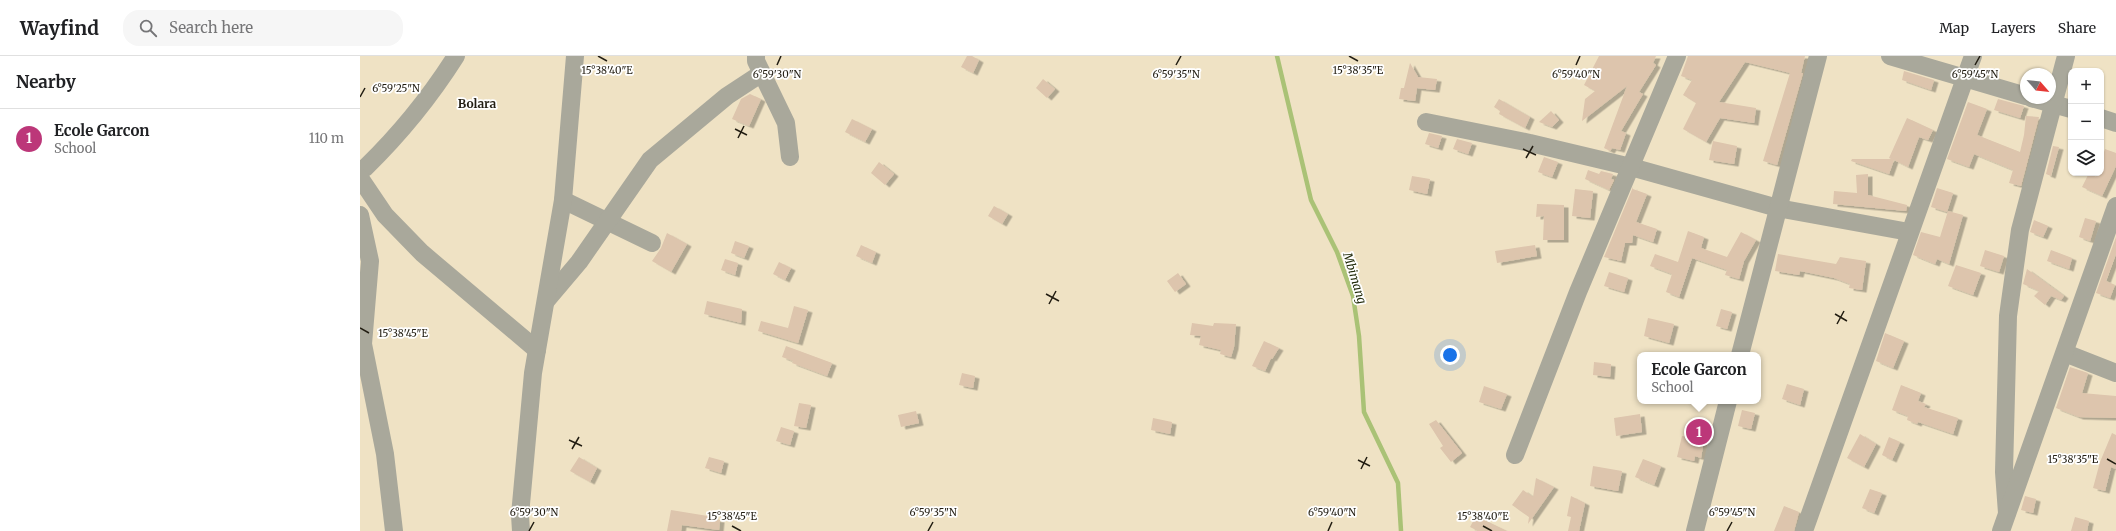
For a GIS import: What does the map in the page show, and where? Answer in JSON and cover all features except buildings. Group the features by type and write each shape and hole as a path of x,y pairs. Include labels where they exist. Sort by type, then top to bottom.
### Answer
{"street":[{"path":"360,170 365,168 406,124 435,89 456,56"},
{"path":"521,531 520,507 533,373 563,200 575,56"},
{"path":"756,56 756,61 786,123 790,157"},
{"path":"1515,455 1578,292 1677,56"},
{"path":"1741,352 1818,56"},
{"path":"1890,56 2020,94"},
{"path":"1804,531 1909,232 1973,56"},
{"path":"2056,96 2066,56"},
{"path":"546,301 579,262 650,160 727,96 762,73"},
{"path":"2007,513 2004,472 2008,316 2020,230 2054,104 2068,109"},
{"path":"2104,119 2116,123"},
{"path":"1426,122 1530,143 1631,167 1778,208 1909,232"},
{"path":"360,178 385,215 422,253 537,350"},
{"path":"563,200 652,243"},
{"path":"2001,531 2116,206"},
{"path":"360,215 363,221 370,261 363,344 385,454 394,531"},
{"path":"2065,353 2116,373"},
{"path":"1695,531 1727,404"}],"waterway":[{"name":"Mbimang","path":"1277,56 1311,200 1337,252 1353,296 1359,336 1364,412 1398,483 1401,531"}],"place":[{"name":"Ecole Garcon","path":"1699,432"}],"district":[{"name":"Bolara","path":"477,103"}]}
